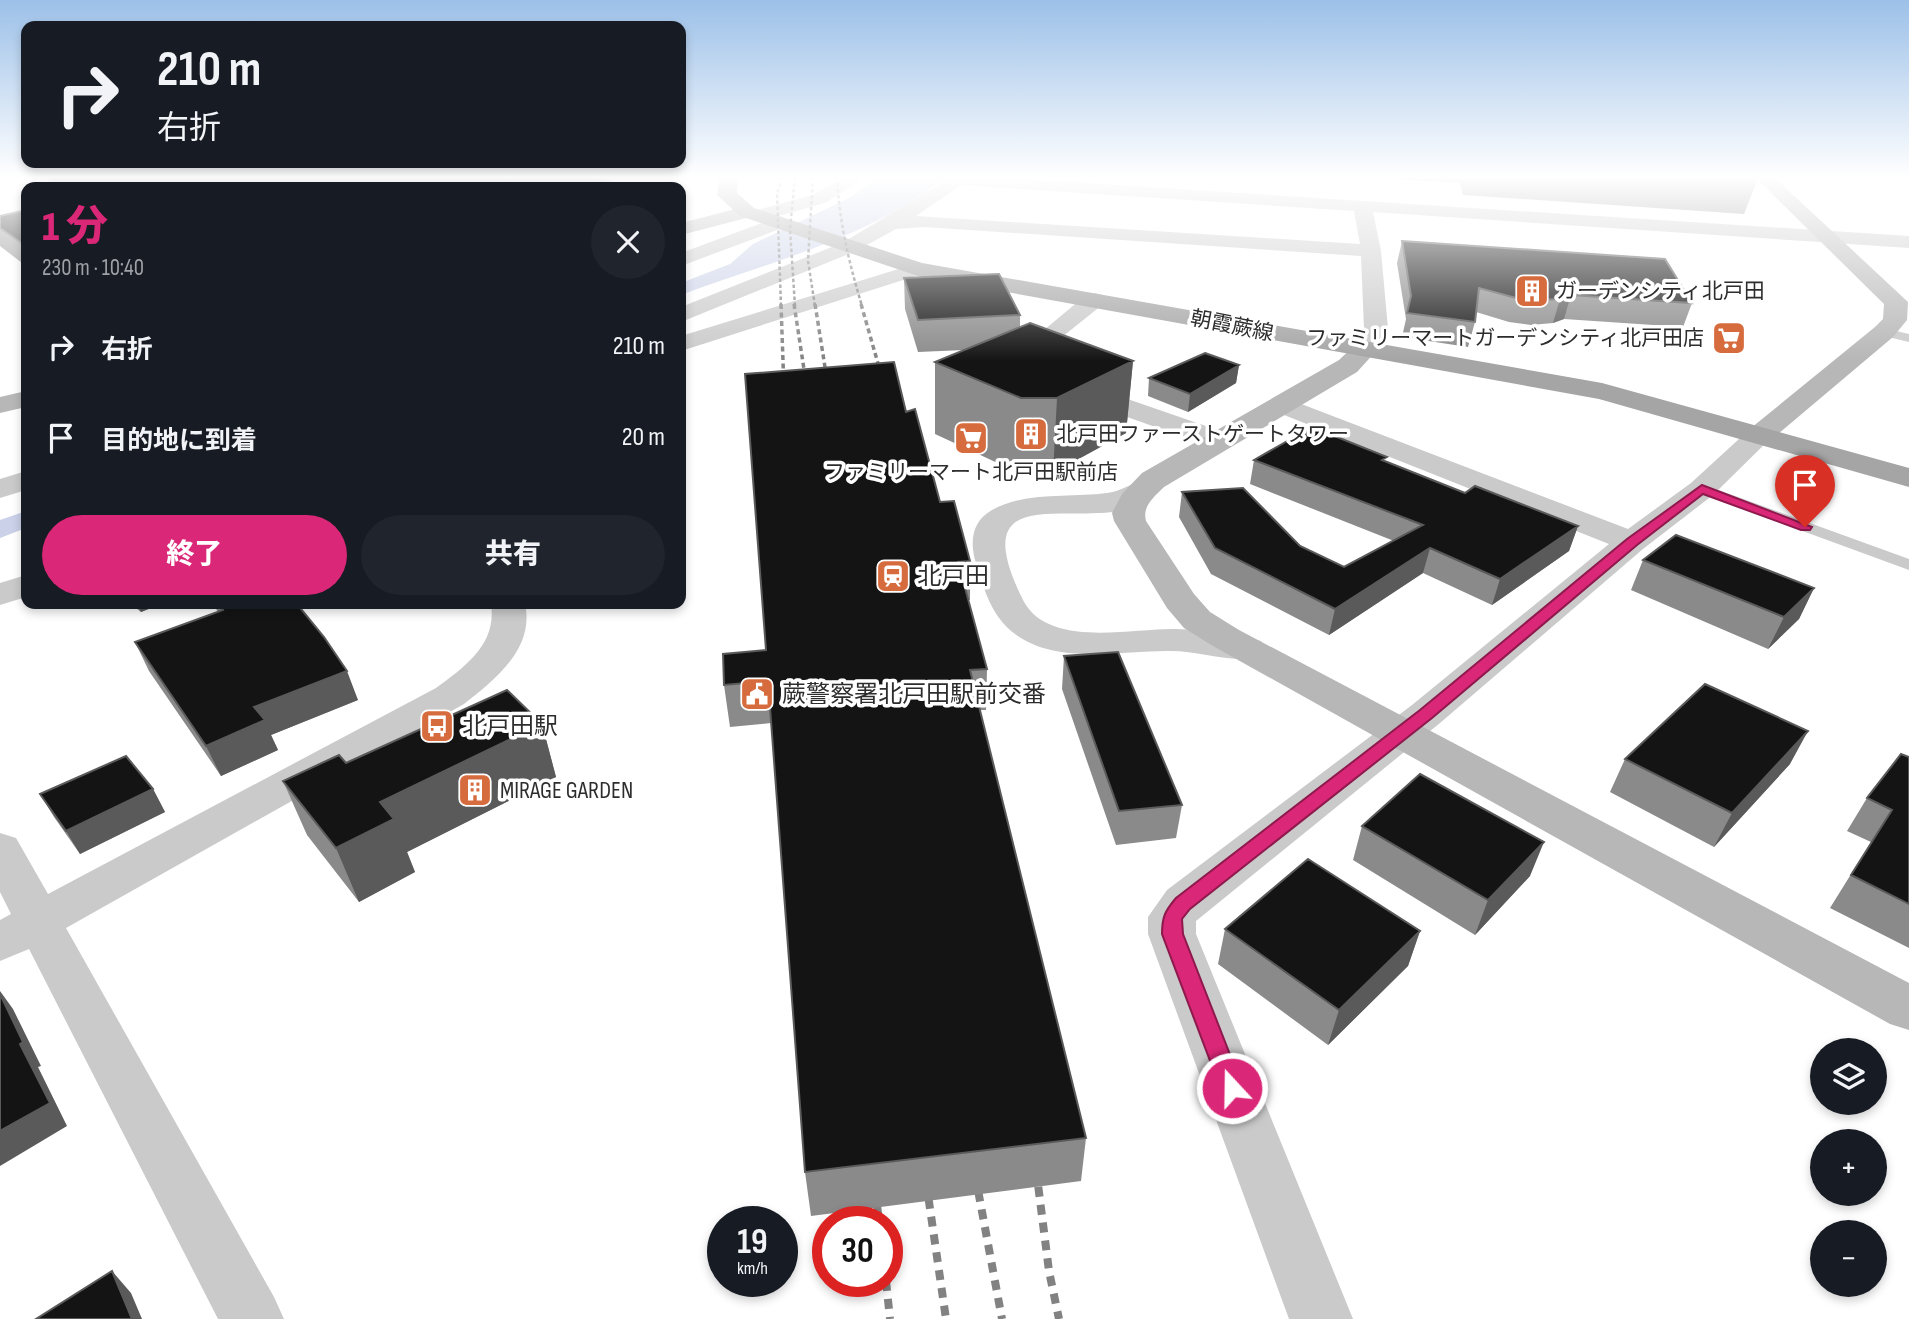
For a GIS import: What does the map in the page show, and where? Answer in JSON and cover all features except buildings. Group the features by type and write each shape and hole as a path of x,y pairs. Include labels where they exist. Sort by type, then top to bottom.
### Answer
{"main road":[{"name":"朝霞蕨線","path":"824,239 918,269 1602,391 1909,478"}],"street":[{"path":"686,258 742,239"},
{"path":"686,313 860,239"},
{"path":"1185,239 1371,251"},
{"path":"1369,239 1376,329 1364,350 1348,366 1153,480 1142,490 1128,513 1174,592 1197,620 1248,649 1909,1008"},
{"path":"1321,1319 1170,925 1172,917 1183,903 1402,732 1632,542 1702,489 1761,434 1884,332 1895,320 1896,302 1830,239"},
{"path":"1876,239 1909,242"},
{"path":"686,342 918,269"},
{"path":"1094,300 1044,340 1074,389 1219,440"},
{"path":"0,405 21,400"},
{"path":"1283,405 1632,542"},
{"path":"0,489 21,482"},
{"path":"1142,490 1114,502 1014,511 1002,516 986,536 987,546 1009,606 1032,630 1051,638 1072,641 1190,641 1248,649"},
{"path":"0,596 21,588"},
{"path":"1147,640 1164,634 1176,620 1178,612 1174,592"},
{"path":"20,931 450,696 477,676 496,654 506,637 510,609"},
{"path":"0,849 20,931 252,1319"}],"lane":[{"path":"1884,332 1909,338"},
{"path":"1702,489 1909,565"}],"water":[{"path":"764,239 837,239 686,293 686,281 730,264 753,244"},
{"path":"21,513 21,530 0,538 0,520"}],"railway":[{"path":"779,239 781,306"},
{"path":"791,239 795,306"},
{"path":"809,239 808,261 815,306"},
{"path":"844,239 862,306"},
{"path":"781,304 784,390"},
{"path":"794,304 807,389"},
{"path":"815,304 828,386"},
{"path":"861,304 883,381"},
{"path":"1036,1169 1049,1271 1059,1319"},
{"path":"975,1174 1002,1319"},
{"path":"926,1181 946,1319"},
{"path":"875,1187 877,1206"},
{"path":"888,1297 890,1319"}],"place":[{"name":"ガーデンシティ北戸田","path":"1532,291"},
{"name":"ファミリーマートガーデンシティ北戸田店","path":"1729,338"},
{"name":"北戸田ファーストゲートタワー","path":"1031,434"},
{"name":"ファミリーマート北戸田駅前店","path":"971,438"},
{"name":"北戸田","path":"893,576"},
{"name":"蕨警察署北戸田駅前交番","path":"757,694"},
{"name":"北戸田駅","path":"437,726"},
{"name":"MIRAGE GARDEN","path":"475,790"}],"route":[{"path":"1232,1088 1172,934 1172,917 1183,903 1426,714 1632,542 1702,489 1805,527"}]}
